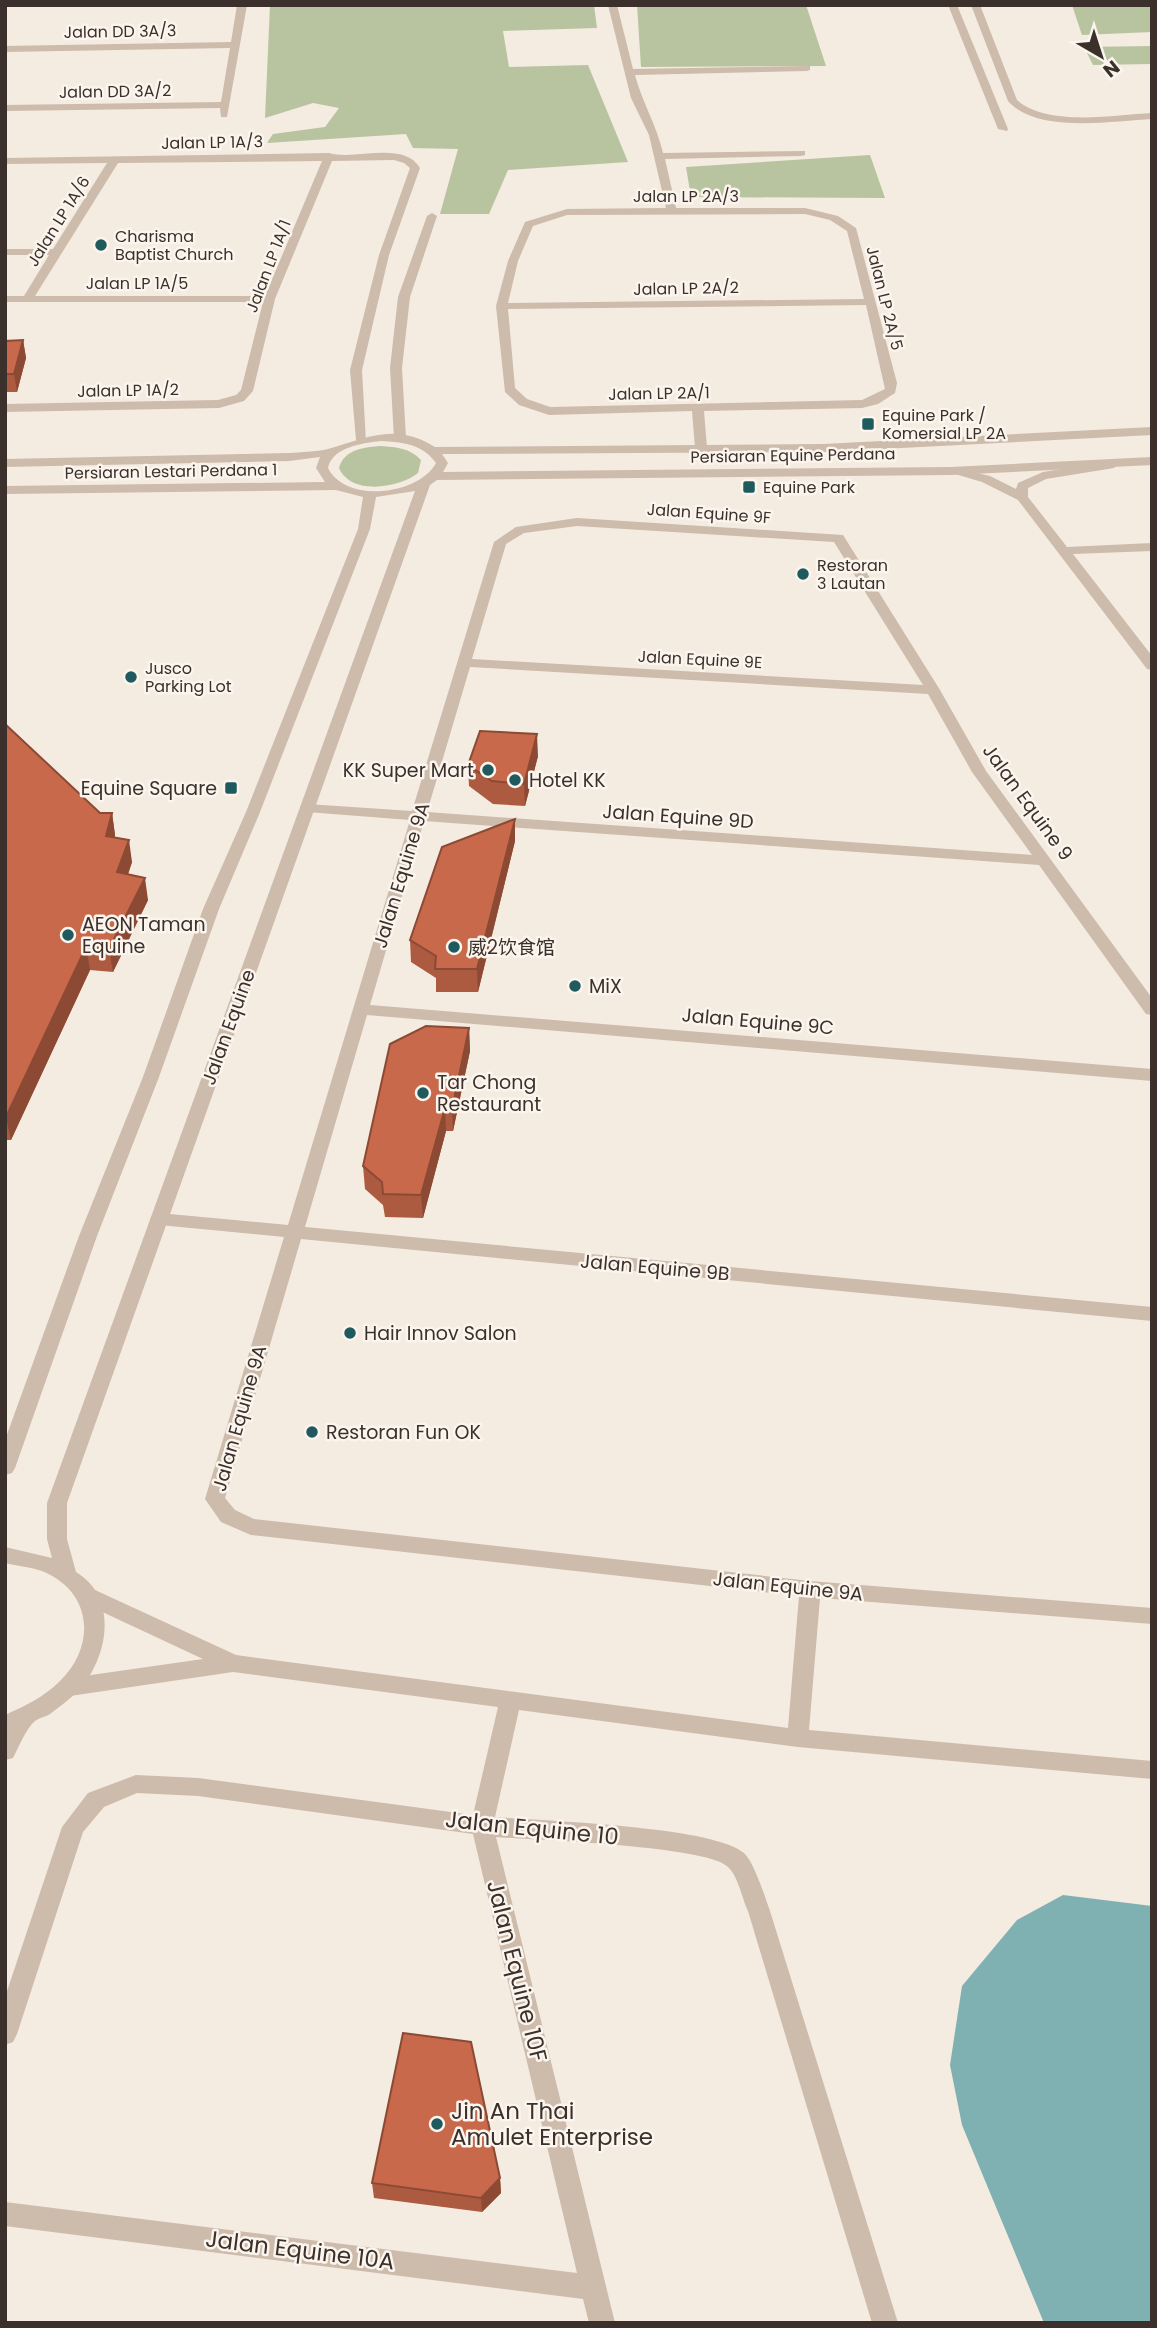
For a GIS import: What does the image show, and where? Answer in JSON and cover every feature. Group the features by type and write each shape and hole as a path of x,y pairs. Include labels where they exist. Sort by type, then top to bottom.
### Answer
{"street":[{"path":"235,45 242,5"},
{"path":"612,5 636,98 654,135 672,212"},
{"path":"952,5 1003,129"},
{"path":"975,5 1018,108 1032,115 1050,118 1152,116"},
{"name":"Jalan DD 3A/3","path":"5,48 235,45"},
{"name":"Jalan DD 3A/2","path":"5,108 225,109 235,45"},
{"path":"630,72 807,68"},
{"path":"659,156 801,153"},
{"name":"Jalan LP 1A/3","path":"5,161 329,156 406,159 415,168 384,255 356,370 362,440"},
{"name":"Jalan LP 1A/1","path":"247,391 269,299 329,156"},
{"name":"Jalan LP 1A/6","path":"27,299 115,159"},
{"name":"Jalan LP 2A/3","path":"502,306 524,230 539,219 568,212 805,211"},
{"name":"Jalan LP 2A/5","path":"805,211 834,218 852,230 891,383"},
{"path":"400,438 396,368 404,297 432,216"},
{"path":"5,252 56,252"},
{"name":"Jalan LP 1A/5","path":"5,299 269,299"},
{"name":"Jalan LP 2A/2","path":"502,306 870,302"},
{"name":"Jalan LP 2A/1","path":"502,306 509,389 523,402 550,411 862,404 884,396 891,390 891,383"},
{"name":"Jalan LP 1A/2","path":"5,408 219,404 240,398 247,391"},
{"path":"698,408 701,448"},
{"name":"Persiaran Equine Perdana","path":"400,438 436,450 823,447 1152,430"},
{"name":"Persiaran Lestari Perdana 1","path":"5,463 289,457 332,452 362,440 400,438"},
{"name":"Jalan Equine","path":"66,1572 57,1539 57,1503 307,808 429,480 442,463 436,450"},
{"path":"332,452 324,460 323,470 327,478 337,486"},
{"name":"Persiaran Equine Perdana","path":"370,494 390,494 429,480 951,471 1148,461"},
{"path":"1022,497 1022,486 1043,476 1110,465"},
{"path":"951,471 986,479 1022,497 1152,666"},
{"name":"Persiaran Lestari Perdana 1","path":"5,490 337,486 370,494"},
{"path":"5,1468 88,1236 151,1077 211,909 253,813 365,529 370,494"},
{"name":"Jalan Equine 9F","path":"577,522 838,538"},
{"name":"Jalan Equine 9A","path":"577,522 521,530 500,542 215,1499 228,1516 251,1527 810,1589 1152,1616"},
{"name":"Jalan Equine 9","path":"838,538 933,690 979,772 1152,1010"},
{"path":"1063,551 1152,547"},
{"name":"Jalan Equine 9E","path":"464,663 933,690"},
{"name":"Jalan Equine 9D","path":"307,808 1046,861"},
{"name":"Jalan Equine 9C","path":"361,1009 1152,1075"},
{"name":"Jalan Equine 9B","path":"159,1219 1152,1314"},
{"path":"5,1555 48,1563 66,1572 88,1596 233,1663"},
{"path":"798,1738 810,1589"},
{"path":"5,1751 14,1722 57,1700 83,1670 96,1631 88,1596"},
{"path":"70,1687 233,1663 798,1738 1152,1770"},
{"name":"Jalan Equine 10F","path":"510,1701 482,1826 602,2323"},
{"name":"Jalan Equine 10","path":"5,2035 73,1827 96,1800 136,1784 198,1787 482,1826 683,1843 721,1850 738,1861 759,1911 885,2323"},
{"name":"Jalan Equine 10A","path":"5,2214 594,2288"}],"green space":[{"path":"270,5 594,5 597,28 503,31 509,67 588,65 628,162 508,170 489,214 440,214 458,149 413,148 406,134 267,143 273,134 325,127 339,108 313,103 265,118"},
{"path":"637,5 806,5 826,66 641,67"},
{"path":"1072,5 1152,5 1152,32 1082,35"},
{"path":"1152,46 1152,64 1093,65 1084,47"},
{"path":"870,155 885,198 691,197 686,167"},
{"path":"381,446 403,449 417,456 421,460 418,473 399,482 376,487 354,483 345,477 339,468 345,457 362,448"}],"water":[{"path":"1063,1895 1152,1906 1152,2323 1044,2323 962,2125 950,2065 962,1986 1017,1920"}],"building":[{"path":"23,340 14,374 5,374 5,341"},
{"name":"AEON Taman Equine","path":"5,724 100,813 112,813 106,836 129,840 117,872 145,878 109,949 86,947 6,1117"},
{"path":"480,731 537,734 524,784 492,781 468,765"},
{"path":"515,819 477,969 435,969 436,956 410,940 442,847"},
{"path":"426,1026 469,1028 452,1109 445,1108 421,1195 383,1194 382,1182 363,1166 390,1044"},
{"name":"Jin An Thai Amulet Enterprise","path":"403,2033 471,2042 500,2178 481,2198 372,2183"}],"place":[{"name":"Charisma Baptist Church","path":"101,245"},
{"name":"Equine Park / Komersial LP 2A","path":"868,424"},
{"name":"Equine Park","path":"749,487"},
{"name":"Restoran 3 Lautan","path":"803,574"},
{"name":"Jusco Parking Lot","path":"131,677"},
{"name":"KK Super Mart","path":"488,770"},
{"name":"Hotel KK","path":"515,780"},
{"name":"Equine Square","path":"231,788"},
{"name":"AEON Taman Equine","path":"68,935"},
{"name":"威2饮食馆","path":"454,947"},
{"name":"MiX","path":"575,986"},
{"name":"Tar Chong Restaurant","path":"423,1093"},
{"name":"Hair Innov Salon","path":"350,1333"},
{"name":"Restoran Fun OK","path":"312,1432"},
{"name":"Jin An Thai Amulet Enterprise","path":"437,2124"}]}
